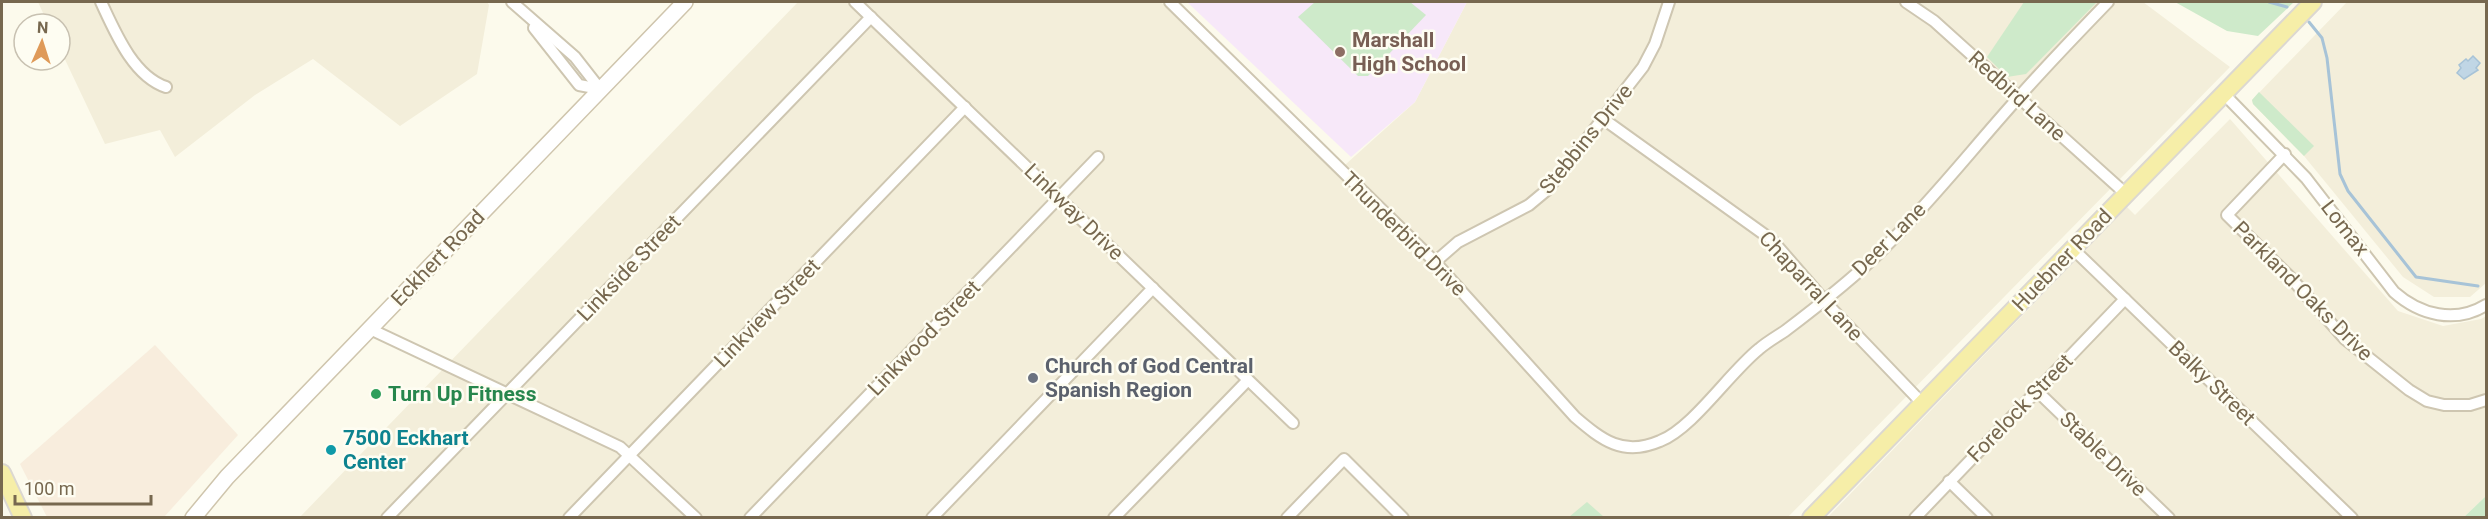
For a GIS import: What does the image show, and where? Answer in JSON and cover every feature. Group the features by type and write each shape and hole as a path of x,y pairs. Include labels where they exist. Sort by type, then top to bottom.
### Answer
{"main road":[{"name":"Eckhert Road","path":"194,518 227,477 685,2"},
{"name":"Huebner Road","path":"1811,518 2313,2"},
{"path":"2,474 23,518"}],"street":[{"path":"101,2 136,64 148,79 166,87"},
{"path":"512,2 575,57 600,89"},
{"name":"Linkway Drive","path":"855,2 1293,423"},
{"name":"Thunderbird Drive","path":"1170,2 1435,262 1575,417 1596,436 1614,445 1631,448 1644,446"},
{"name":"Stebbins Drive","path":"1435,262 1458,242 1538,199 1555,182 1643,67 1655,44 1669,2"},
{"name":"Redbird Lane","path":"1906,2 1934,21 2126,194"},
{"name":"Deer Lane","path":"1644,446 1660,441 1684,426 1728,378 1759,349 1824,300 1881,252 1909,224 2018,98 2108,2"},
{"path":"526,15 579,84 600,89"},
{"name":"Linkside Street","path":"387,518 871,17"},
{"name":"Lomax","path":"2224,94 2285,154 2394,292 2406,302 2435,315 2451,316 2466,314 2487,305"},
{"name":"Linkview Street","path":"569,518 965,107"},
{"name":"Chaparral Lane","path":"1602,118 1772,240 1824,300 1922,403"},
{"name":"Parkland Oaks Drive","path":"2285,154 2227,215 2290,277 2345,339 2409,390 2427,401 2444,405 2470,405 2487,400"},
{"name":"Linkwood Street","path":"750,518 1098,158"},
{"name":"Balky Street","path":"2073,249 2352,518"},
{"path":"932,518 1153,288"},
{"name":"Forelock Street","path":"1915,518 2125,299"},
{"path":"370,328 620,447 696,518"},
{"path":"1114,518 1248,380"},
{"name":"Stable Drive","path":"2037,391 2169,518"},
{"path":"1287,518 1344,459 1403,518"},
{"path":"1949,482 1987,518"}],"shaded area":[{"path":"38,2 487,2 489,5 477,74 400,126 313,59 255,95 175,157 160,130 105,144 71,72 72,12 43,12"},
{"path":"798,2 1161,2 1336,173 1415,102 1467,2 2143,2 2230,67 1788,517 299,518"},
{"name":"Marshall High School","path":"1187,2 1467,2 1415,102 1351,157"},
{"path":"2347,2 2486,2 2486,283 2470,297 2434,297 2403,277 2304,156 2253,104 2252,100"},
{"path":"2230,119 2398,311 2443,326 2486,316 2486,496 2464,517 1827,518 2127,207 2135,215"},
{"path":"155,345 238,435 164,517 47,517 20,464"}],"green space":[{"path":"1315,2 1410,2 1426,15 1368,76 1358,76 1298,17"},
{"path":"2024,2 2097,2 2026,74 2007,77 1987,57"},
{"path":"2175,2 2294,2 2258,36 2227,31"},
{"path":"2259,92 2314,146 2304,156 2253,104 2252,100"},
{"path":"2486,496 2486,517 2464,517"},
{"path":"1587,502 1604,517 1569,517"}],"water":[{"path":"2473,56 2480,63 2476,68 2478,70 2464,79 2457,73 2461,68 2459,65"}],"waterway":[{"path":"2269,2 2287,7"},
{"path":"2309,22 2322,38 2327,58 2340,174 2348,191 2416,277 2478,286"}],"place":[{"name":"Marshall High School","path":"1340,52"},
{"name":"Church of God Central Spanish Region","path":"1033,378"},
{"name":"Turn Up Fitness","path":"376,394"},
{"name":"7500 Eckhart Center","path":"331,450"}]}
